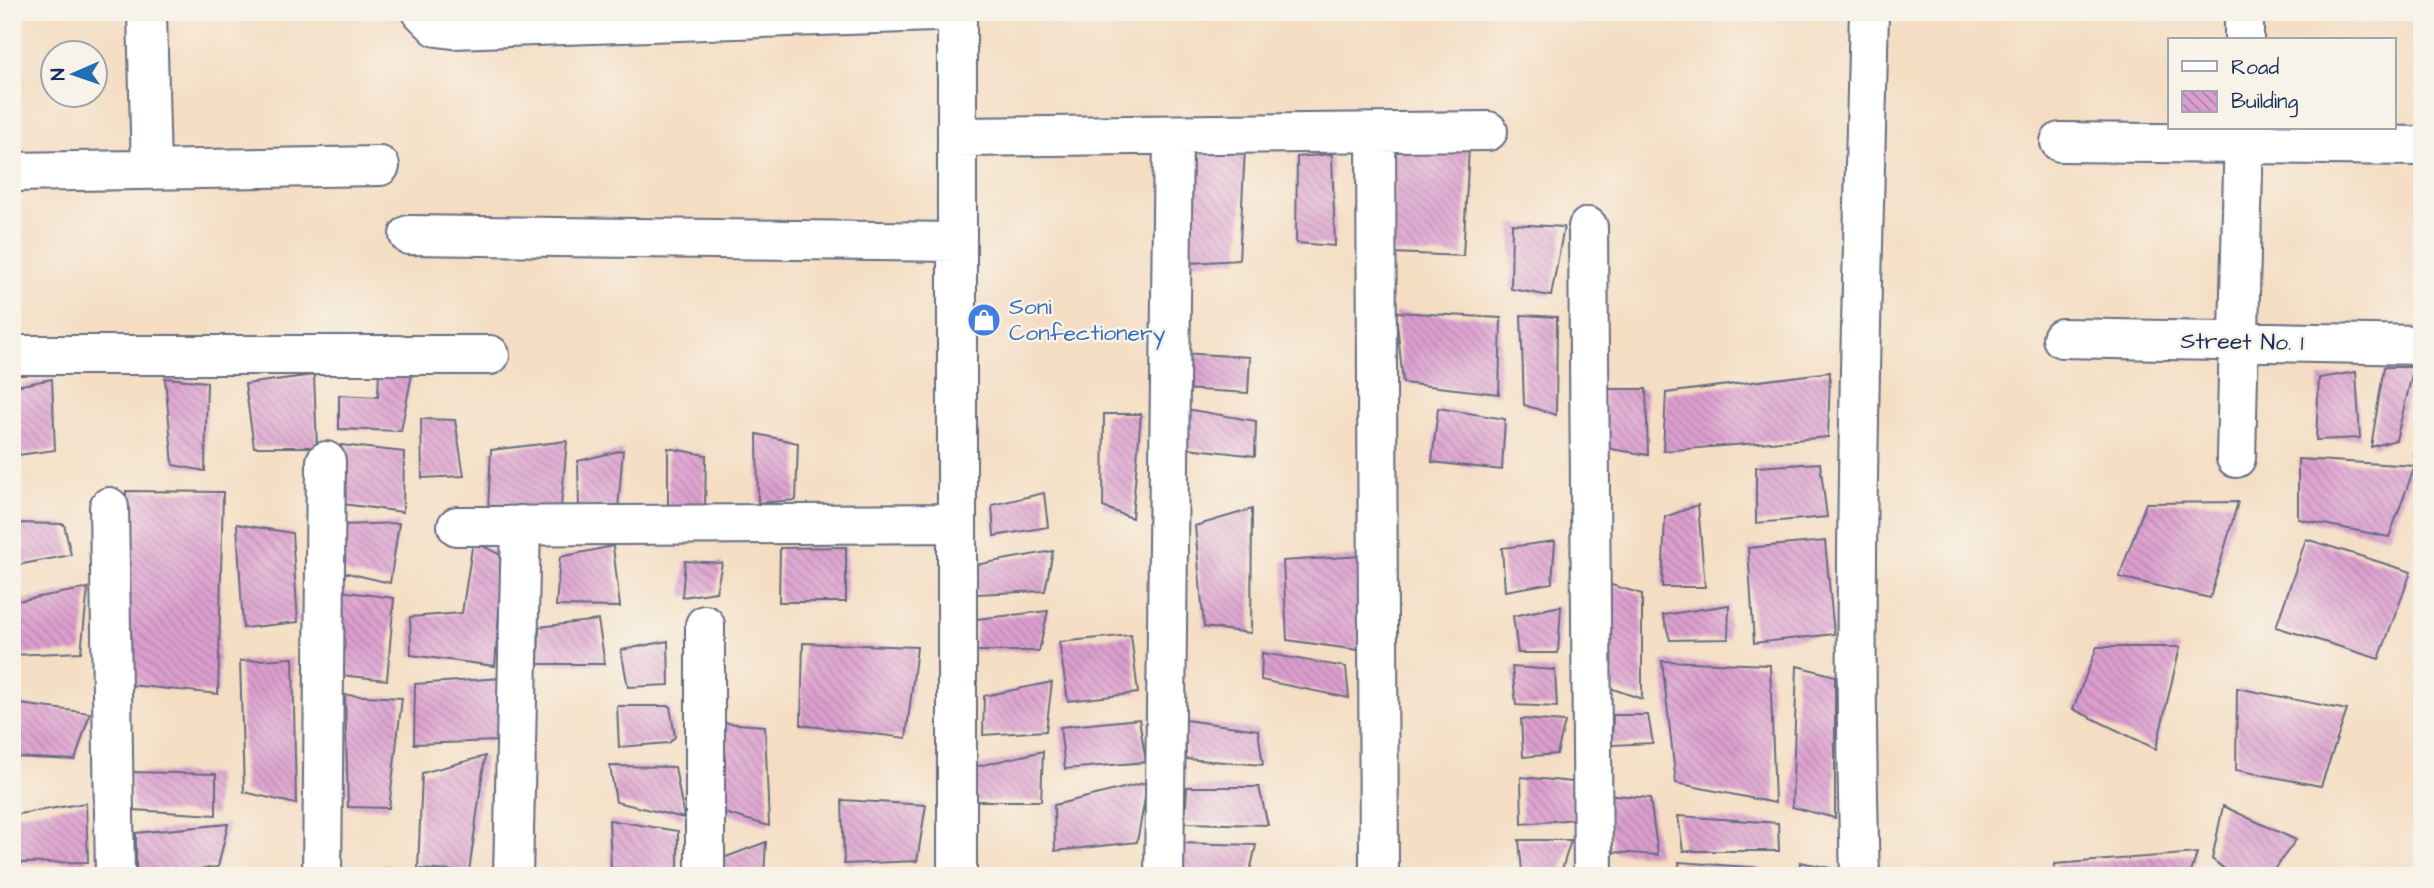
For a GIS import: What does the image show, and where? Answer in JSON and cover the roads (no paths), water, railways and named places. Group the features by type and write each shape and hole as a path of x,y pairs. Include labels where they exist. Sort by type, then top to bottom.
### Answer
{"street":[{"path":"147,12 151,170"},
{"path":"422,12 437,27 453,29 934,12"},
{"path":"957,12 957,876"},
{"path":"1860,876 1856,753 1857,503 1869,12"},
{"path":"2244,12 2244,38"},
{"path":"957,136 1489,131"},
{"path":"1376,134 1378,876"},
{"path":"1164,876 1173,135"},
{"path":"2236,458 2244,136"},
{"path":"2060,142 2244,136 2422,146"},
{"path":"12,172 380,166"},
{"path":"1588,227 1593,876"},
{"path":"409,235 957,242"},
{"name":"Street No. 1","path":"2062,338 2422,345"},
{"path":"12,355 490,355"},
{"path":"322,876 327,461"},
{"path":"109,507 114,876"},
{"path":"457,526 957,523"},
{"path":"513,876 521,526"},
{"path":"705,625 705,876"}],"place":[{"name":"Soni Confectionery","path":"984,320"}]}
